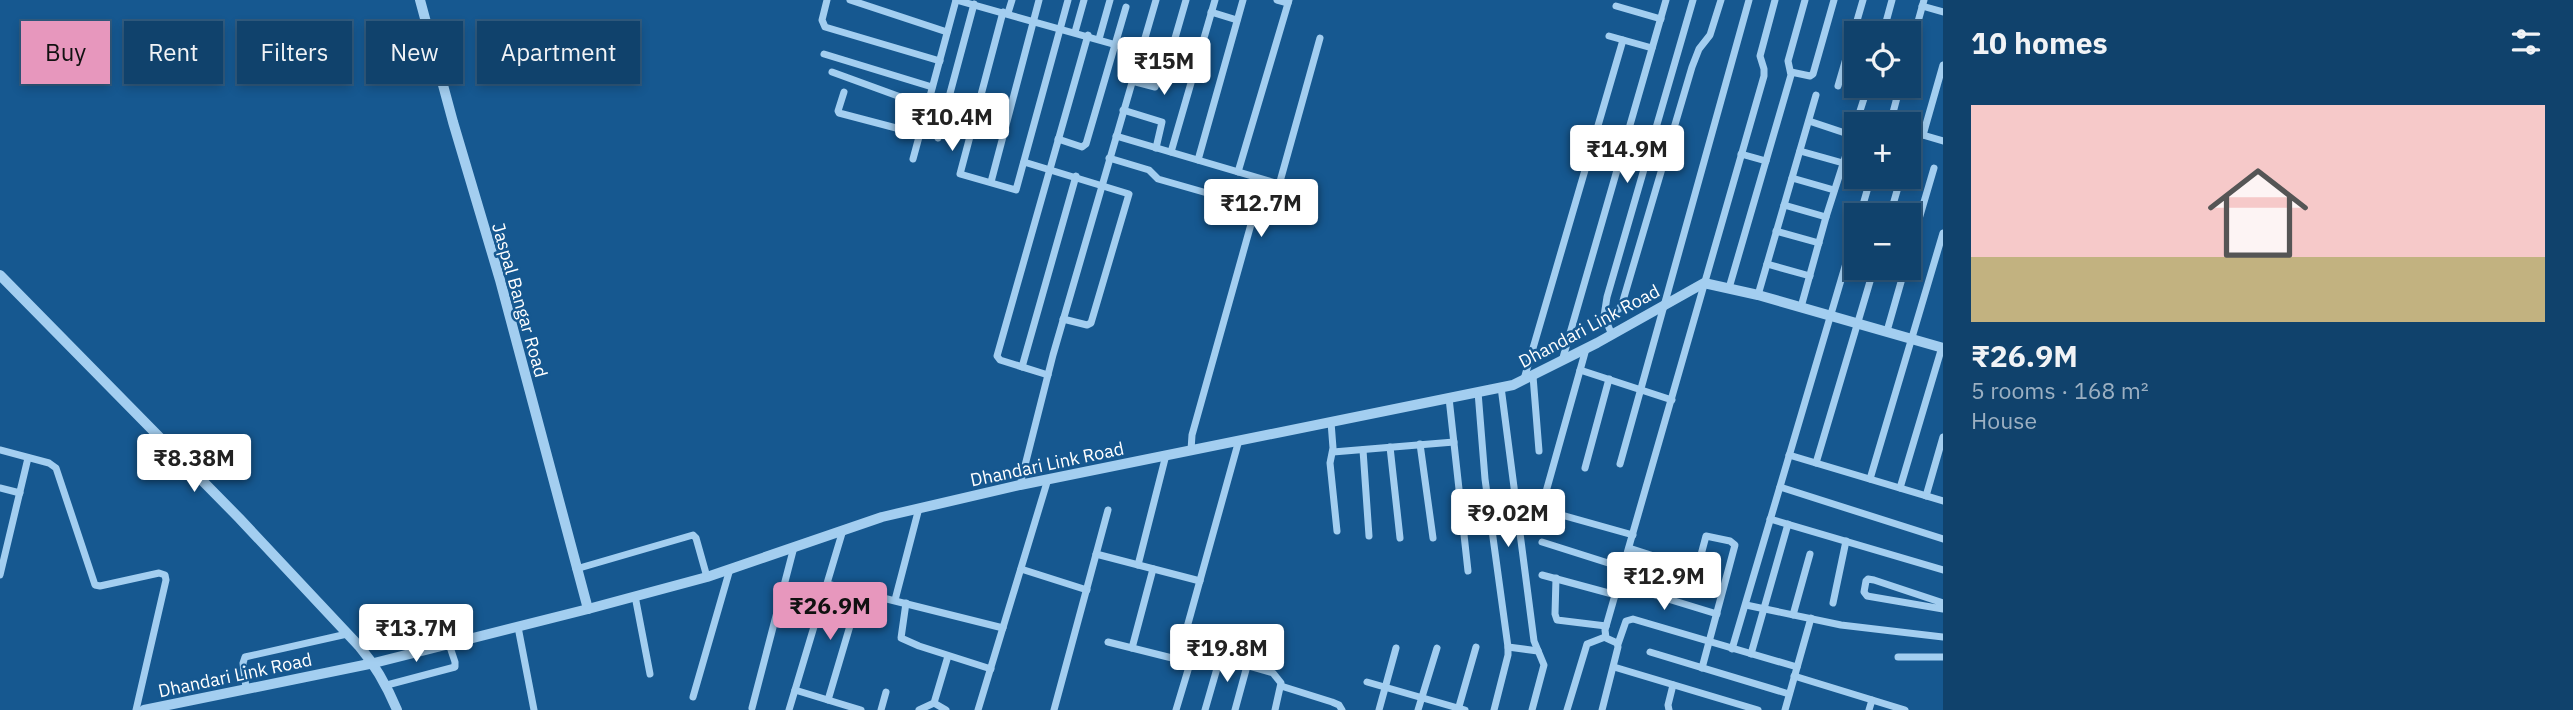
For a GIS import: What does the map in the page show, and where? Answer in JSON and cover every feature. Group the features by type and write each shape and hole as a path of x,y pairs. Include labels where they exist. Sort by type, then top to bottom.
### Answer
{"street":[{"name":"Jaspal Bangar Road","path":"420,0 500,280 576,569 589,609"},
{"path":"827,0 821,20 825,27 940,61"},
{"path":"850,0 947,32"},
{"path":"913,159 947,32 960,0 979,3 1195,67"},
{"path":"1012,0 960,174 1016,190 1068,0"},
{"path":"991,182 1039,0"},
{"path":"1075,32 1084,0"},
{"path":"1099,39 1110,0"},
{"path":"1020,485 1063,319 1156,0"},
{"path":"1132,81 1155,87 1186,0"},
{"path":"1171,152 1215,0"},
{"path":"1198,160 1243,0"},
{"path":"1238,172 1289,2 1277,0"},
{"path":"1562,362 1666,0"},
{"path":"1612,335 1604,316 1607,297 1693,0"},
{"path":"1604,316 1619,309 1622,304 1692,67 1699,49 1710,35 1721,0"},
{"path":"1620,464 1749,0"},
{"path":"1605,637 1764,76 1760,56 1775,0"},
{"path":"1728,288 1791,72 1788,61 1805,0"},
{"path":"1791,72 1810,76 1813,74 1834,0"},
{"path":"1838,86 1863,0"},
{"path":"1886,21 1892,0"},
{"path":"938,138 979,3"},
{"path":"1918,21 1923,3 1943,12"},
{"path":"1616,6 1661,19"},
{"path":"1058,139 1084,146 1126,7"},
{"path":"1211,12 1237,20"},
{"path":"1048,375 1000,360 997,356 1087,36"},
{"path":"1609,36 1652,48"},
{"path":"1109,158 1149,170 1158,178 1256,207 1272,204 1320,38"},
{"path":"1539,451 1528,378 1623,40"},
{"path":"824,54 932,87"},
{"path":"1943,65 1923,135 1943,141"},
{"path":"832,72 928,107"},
{"path":"844,92 839,113 919,134"},
{"path":"1758,295 1816,95"},
{"path":"1124,110 1162,122 1156,148"},
{"path":"1809,121 1844,133"},
{"path":"1116,136 1279,184"},
{"path":"1800,151 1843,163"},
{"path":"1741,154 1766,161"},
{"path":"1801,307 1844,160"},
{"path":"1024,162 1129,194 1091,323 1087,325 1063,319"},
{"path":"1921,212 1934,168"},
{"path":"1022,367 1076,176"},
{"path":"1792,178 1835,191"},
{"path":"1784,205 1826,217"},
{"path":"1191,450 1192,435 1256,207"},
{"path":"1776,231 1819,243"},
{"path":"1870,480 1943,233"},
{"path":"1767,264 1810,276"},
{"path":"1732,649 1844,270"},
{"path":"0,290 1,277"},
{"path":"1,277 239,517 374,663 397,710"},
{"path":"1816,463 1871,280"},
{"path":"1887,331 1902,280"},
{"path":"1704,284 1758,295 1942,347 1900,488"},
{"name":"Dhandari Link Road","path":"144,710 374,663 589,609 707,577 882,517 919,508 1048,479 1501,387 1562,362 1704,284"},
{"path":"1586,349 1542,506 1547,511 1633,536"},
{"path":"1580,370 1672,400"},
{"path":"1585,468 1609,379"},
{"path":"1501,387 1534,641 1544,665 1532,710"},
{"path":"1478,392 1485,479 1508,647 1494,710"},
{"path":"1449,398 1468,570"},
{"path":"1331,422 1333,452 1330,463 1337,531"},
{"path":"1926,496 1943,437"},
{"path":"1108,642 1177,658 1239,440"},
{"path":"1333,452 1454,442"},
{"path":"1420,444 1433,538"},
{"path":"1390,447 1400,538"},
{"path":"0,450 52,465 58,471 94,584 100,586 159,573 166,578 135,710"},
{"path":"1363,450 1369,536"},
{"path":"1138,565 1166,455"},
{"path":"1789,455 1943,501"},
{"path":"0,574 28,458"},
{"path":"978,710 1048,479"},
{"path":"1780,487 1943,539"},
{"path":"0,488 20,492"},
{"path":"895,600 919,508"},
{"path":"1054,710 1108,510"},
{"path":"1770,519 1943,570"},
{"path":"1751,654 1788,524"},
{"path":"789,710 843,530"},
{"path":"0,531 10,533"},
{"path":"576,569 693,535 707,577"},
{"path":"1629,548 1691,568 1698,566 1706,536 1734,544 1702,668"},
{"path":"1833,603 1846,541"},
{"path":"1542,542 1624,568"},
{"path":"752,708 794,547"},
{"path":"1096,554 1200,581"},
{"path":"1793,615 1810,554"},
{"path":"694,697 730,569"},
{"path":"1021,569 1087,590"},
{"path":"1132,648 1153,569"},
{"path":"1542,575 1616,595"},
{"path":"1556,578 1557,620 1606,626"},
{"path":"1943,603 1874,580 1866,581 1864,592 1867,596 1943,609"},
{"path":"827,584 1003,628"},
{"path":"1619,584 1717,614"},
{"path":"828,700 860,592"},
{"path":"635,597 650,674"},
{"path":"906,603 901,638 991,669"},
{"path":"1746,606 1859,627 1943,637"},
{"path":"1785,710 1811,618"},
{"path":"1602,710 1618,644 1626,621 1630,619 1797,667"},
{"path":"518,627 534,710"},
{"path":"246,688 243,663 247,656 347,634"},
{"path":"1567,710 1587,644 1605,637 1618,644"},
{"path":"387,685 454,667 449,644"},
{"path":"1367,682 1460,709 1476,646"},
{"path":"1182,647 1273,673 1280,679 1281,686 1275,710"},
{"path":"1508,647 1538,650"},
{"path":"1379,710 1396,648"},
{"path":"1419,710 1437,648"},
{"path":"1176,710 1194,650"},
{"path":"1650,652 1790,694"},
{"path":"919,710 934,703 948,656"},
{"path":"1898,657 1943,657"},
{"path":"1205,710 1220,658"},
{"path":"1234,710 1247,666"},
{"path":"1614,667 1758,710"},
{"path":"1794,676 1905,710"},
{"path":"1669,710 1672,685"},
{"path":"1281,686 1332,702 1342,710"},
{"path":"795,690 861,710"},
{"path":"881,710 886,692"},
{"path":"1868,710 1872,700"},
{"path":"934,703 946,710"}]}
